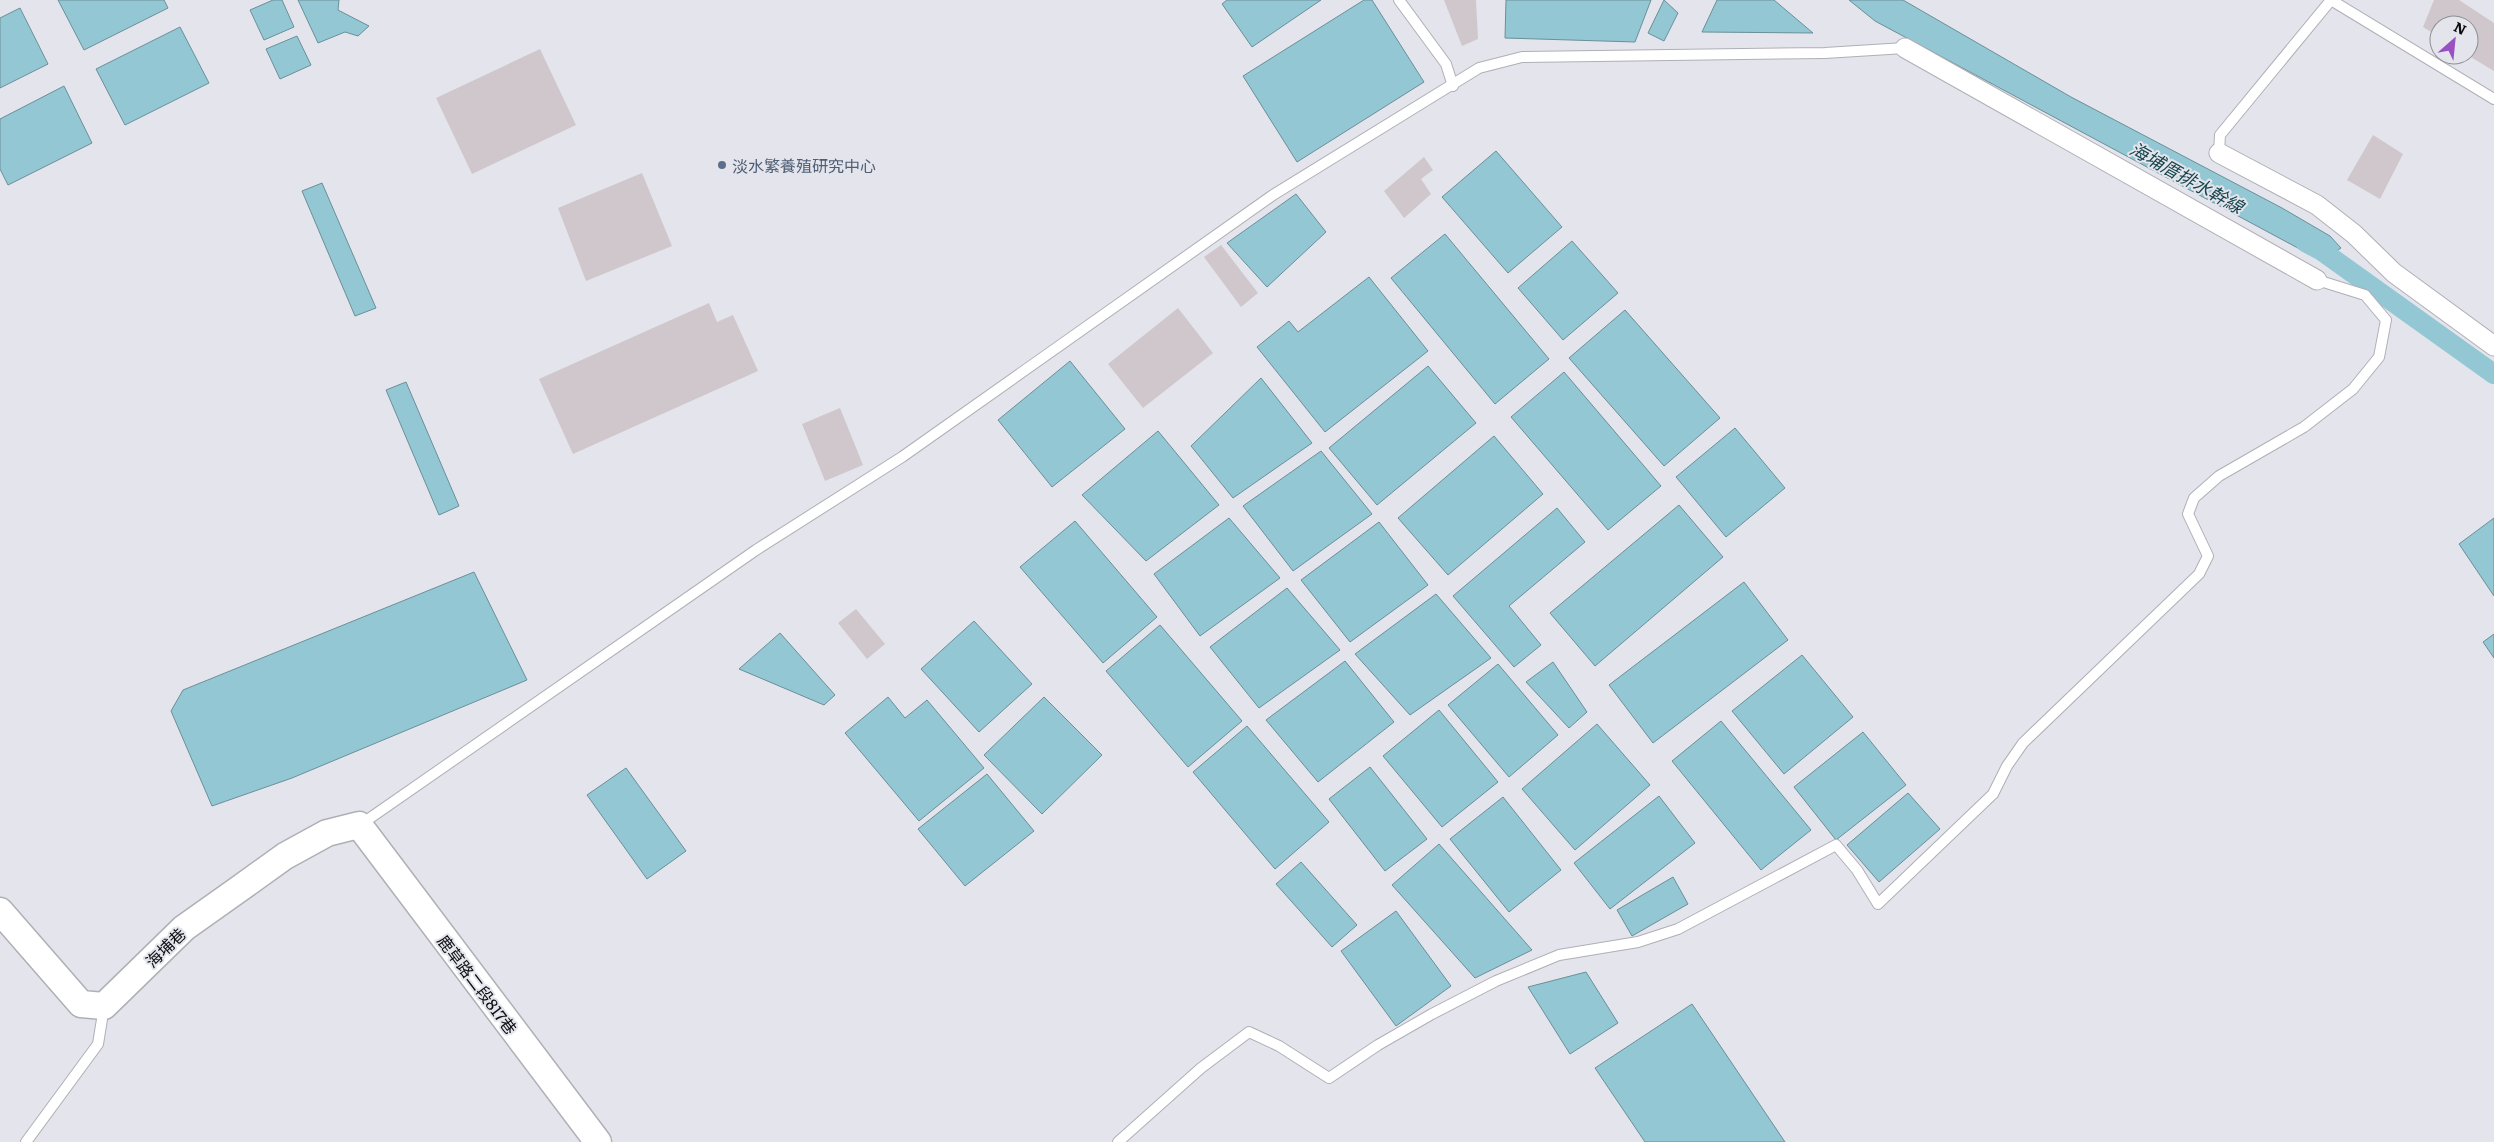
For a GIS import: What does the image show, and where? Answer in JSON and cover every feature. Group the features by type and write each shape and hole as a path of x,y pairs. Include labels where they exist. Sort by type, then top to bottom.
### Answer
{"street":[{"path":"1905,48 2317,280"},
{"path":"2219,153 2317,205 2354,234 2394,273 2494,346"},
{"name":"海埔巷","path":"104,1006 184,928 239,888 285,856 327,833 359,826"},
{"name":"鹿草路二段817巷","path":"359,826 598,1142"},
{"path":"0,911 81,1004 104,1006"}],"lane":[{"path":"1399,0 1446,64 1453,86"},
{"path":"2219,153 2220,135 2331,0 2494,99"},
{"path":"359,826 756,550 902,457 1273,195 1453,86 1478,68 1522,57 1815,53 1905,48"},
{"path":"1118,1142 1201,1068 1249,1032 1279,1046 1329,1078 1378,1045 1432,1014 1496,981 1559,955 1638,942 1678,929 1758,885 1836,846 1857,870 1878,904 1993,794 2007,766 2023,743 2199,574 2208,556 2188,514 2194,498 2219,476 2304,427 2353,389 2379,358 2386,320 2365,295 2317,280"},
{"path":"26,1142 98,1044 104,1006"}],"water":[{"path":"58,0 164,0 168,8 84,50"},
{"path":"273,0 282,0 294,27 264,40 250,10"},
{"path":"298,0 339,0 338,10 369,26 358,36 345,32 318,43"},
{"path":"1227,0 1321,0 1252,47 1222,4"},
{"path":"1364,0 1372,0 1424,82 1297,162 1243,76"},
{"path":"1506,0 1651,0 1635,42 1505,38"},
{"path":"1664,0 1678,13 1664,41 1648,33"},
{"path":"1717,0 1774,0 1813,33 1702,32"},
{"path":"1849,0 1903,0 2071,97 2282,208 2330,236 2341,248 2322,261 1875,21"},
{"path":"20,8 48,64 0,88 0,18"},
{"path":"180,27 209,83 125,125 96,69"},
{"path":"297,36 311,65 280,79 266,49"},
{"path":"64,86 92,143 8,185 0,169 0,119"},
{"path":"1496,151 1562,227 1508,273 1442,197"},
{"path":"322,183 376,308 355,316 302,191"},
{"path":"1296,194 1326,232 1267,287 1227,243"},
{"path":"1445,234 1549,359 1495,404 1391,278"},
{"path":"1572,241 1618,293 1563,340 1518,288"},
{"path":"1369,277 1428,351 1325,432 1257,347 1289,321 1298,332"},
{"path":"1625,310 1720,418 1664,466 1569,358"},
{"path":"1070,361 1125,429 1052,487 998,420"},
{"path":"1428,366 1476,423 1377,505 1329,448"},
{"path":"1564,372 1661,486 1608,530 1511,417"},
{"path":"1261,378 1312,443 1233,498 1191,446"},
{"path":"406,382 459,506 439,515 386,390"},
{"path":"1735,428 1785,488 1726,537 1676,477"},
{"path":"1158,431 1219,505 1146,561 1082,495"},
{"path":"1494,436 1543,494 1448,575 1398,518"},
{"path":"1321,451 1372,514 1293,571 1243,506"},
{"path":"1679,505 1723,557 1595,666 1550,613"},
{"path":"1557,508 1585,542 1509,606 1541,645 1514,667 1453,596"},
{"path":"1229,518 1280,578 1200,636 1154,574"},
{"path":"2494,518 2494,596 2459,544"},
{"path":"1075,521 1157,617 1103,663 1020,567"},
{"path":"1379,522 1428,585 1350,642 1301,580"},
{"path":"474,572 527,680 292,778 212,806 171,711 183,690"},
{"path":"1744,582 1788,640 1653,743 1609,685"},
{"path":"1287,588 1340,650 1259,708 1210,647"},
{"path":"1436,594 1491,658 1410,715 1355,654"},
{"path":"974,621 1032,684 979,732 921,669"},
{"path":"1160,625 1242,721 1188,767 1106,671"},
{"path":"780,633 835,695 824,705 739,669"},
{"path":"2494,634 2494,658 2483,642"},
{"path":"1802,655 1853,717 1784,774 1732,711"},
{"path":"1345,661 1394,722 1318,782 1266,720"},
{"path":"1553,662 1587,712 1569,728 1526,682"},
{"path":"1498,664 1558,735 1509,777 1448,705"},
{"path":"888,697 905,718 927,700 984,768 919,821 845,733"},
{"path":"1044,697 1102,755 1042,814 984,755"},
{"path":"1439,710 1498,782 1442,827 1383,756"},
{"path":"1721,721 1811,830 1761,870 1672,761"},
{"path":"1597,724 1650,785 1575,850 1522,789"},
{"path":"1247,726 1329,822 1275,869 1193,772"},
{"path":"1863,732 1906,785 1836,840 1794,787"},
{"path":"1370,767 1427,839 1385,871 1329,799"},
{"path":"626,768 686,851 647,879 587,795"},
{"path":"987,774 1034,831 965,886 918,829"},
{"path":"1908,793 1940,829 1879,882 1847,845"},
{"path":"1659,796 1695,843 1610,909 1574,863"},
{"path":"1503,797 1561,870 1509,912 1450,839"},
{"path":"1439,844 1532,950 1475,978 1392,885"},
{"path":"1301,862 1357,925 1332,947 1276,884"},
{"path":"1673,877 1688,904 1632,936 1617,910"},
{"path":"1396,911 1451,986 1396,1026 1341,951"},
{"path":"1586,972 1618,1023 1570,1054 1528,987"},
{"path":"1692,1004 1785,1142 1645,1142 1595,1068"}],"building":[{"path":"1444,0 1476,0 1478,39 1462,46"},
{"path":"2434,0 2459,0 2494,23 2494,71 2479,62 2479,15 2429,15 2429,31 2423,27"},
{"path":"540,49 576,125 472,174 436,98"},
{"path":"2373,135 2403,154 2380,199 2347,180"},
{"path":"1424,157 1433,170 1421,179 1431,194 1404,218 1384,191"},
{"path":"642,173 672,246 586,281 558,208"},
{"path":"1221,245 1258,293 1241,307 1204,257"},
{"path":"709,303 717,322 733,315 758,371 573,454 539,379"},
{"path":"1178,308 1213,353 1143,408 1108,364"},
{"path":"840,408 863,465 825,481 802,424"},
{"path":"856,609 885,644 867,659 838,623"}],"waterway":[{"name":"海埔厝排水幹線","path":"2305,242 2322,251 2494,374"}],"place":[{"name":"淡水繁養殖研究中心","path":"722,165"}]}
